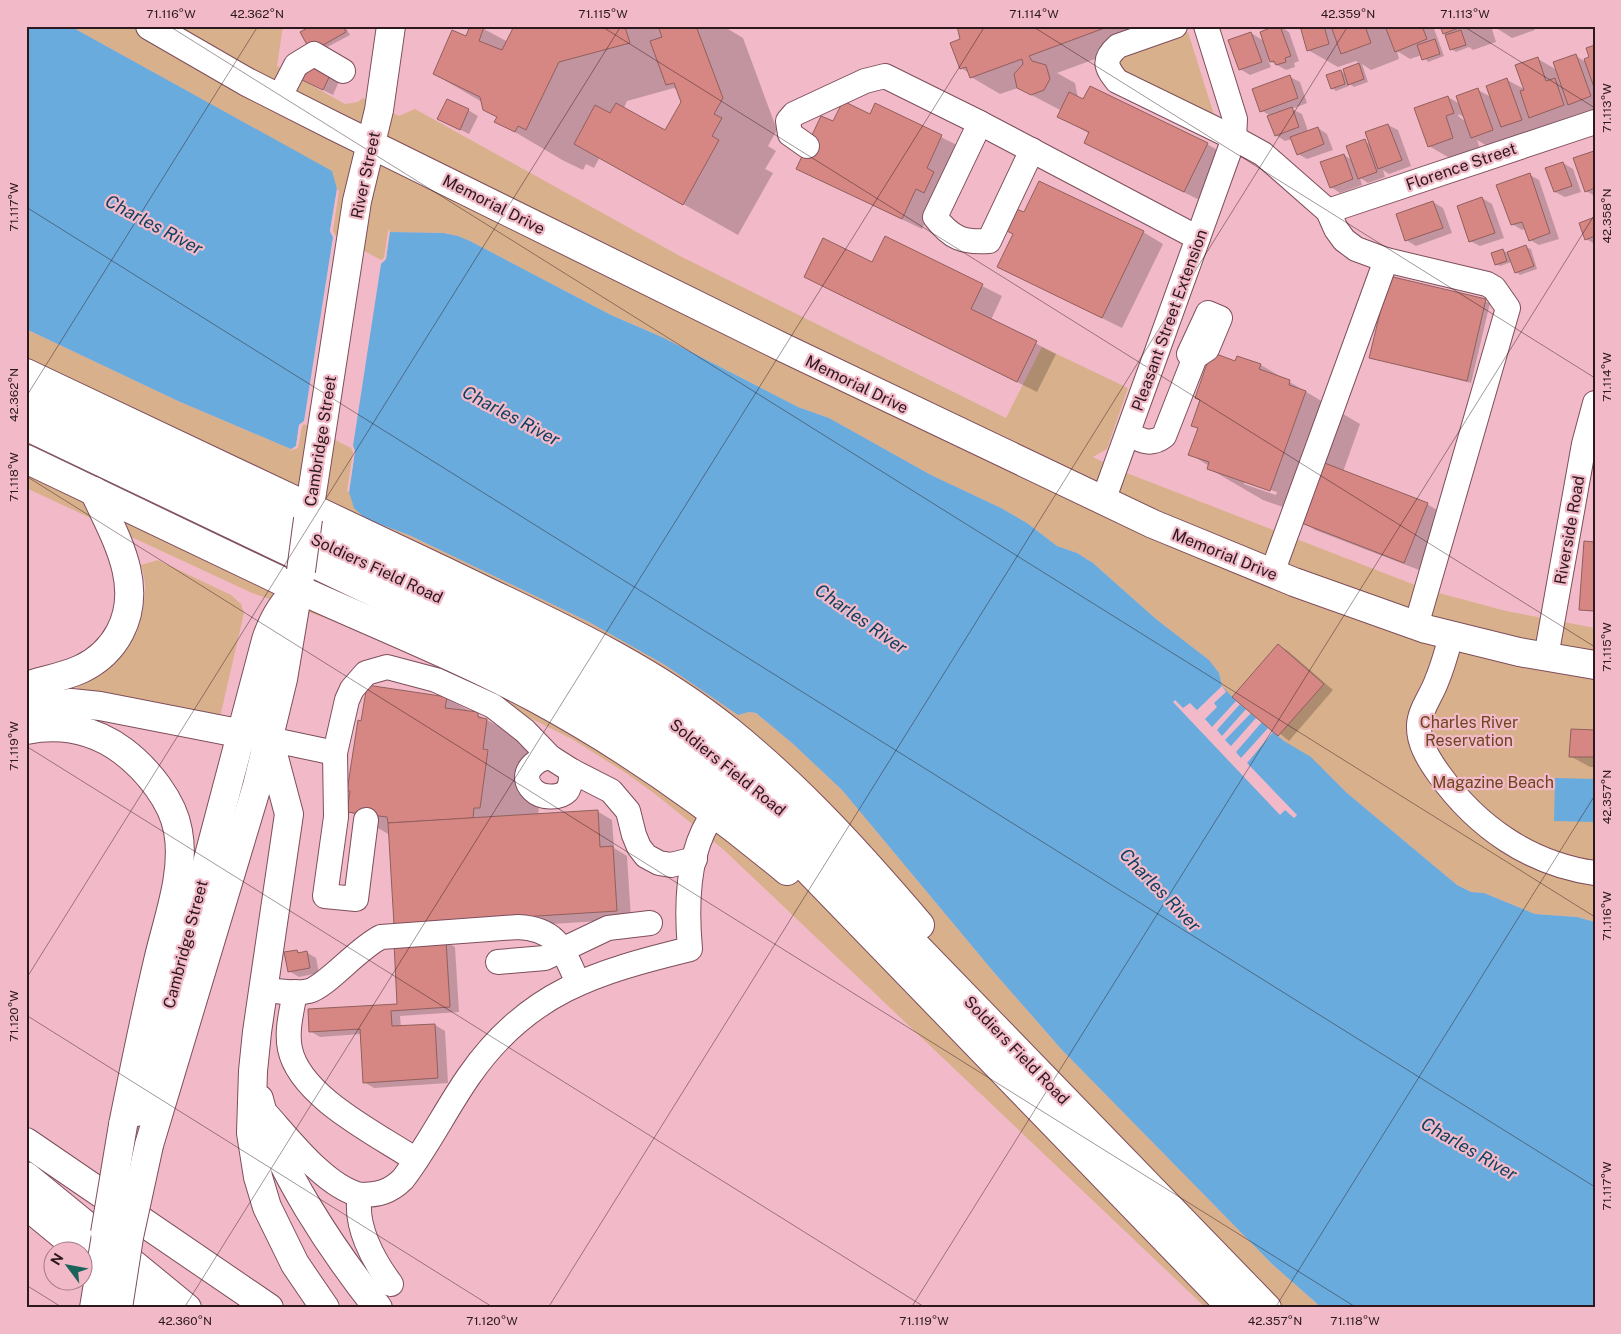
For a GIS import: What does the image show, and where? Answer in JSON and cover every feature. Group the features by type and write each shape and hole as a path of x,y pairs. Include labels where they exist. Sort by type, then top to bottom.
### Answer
{"main road":[{"name":"Memorial Drive","path":"150,26 279,98 371,144 776,344 1103,502 1272,573 1416,626 1546,658 1595,666"},
{"name":"River Street","path":"338,323 357,201 379,110 391,26"},
{"name":"Cambridge Street","path":"134,1134 257,786 283,679 338,323"},
{"path":"26,373 308,513 593,643 677,694 728,730 794,788 881,880 943,953 999,1033"},
{"name":"Soldiers Field Road","path":"26,400 552,651 611,683 669,718 742,774 798,826 1268,1308"},
{"name":"Soldiers Field Road","path":"26,426 557,680 614,711 671,749 727,792 778,839 1232,1308"},
{"path":"26,459 94,491 299,580 383,625 529,695 595,734 715,812 807,888 875,939"},
{"path":"26,686 72,672 100,657 116,640 126,617 130,592 126,566 94,491"},
{"name":"Cambridge Street","path":"118,1308 129,1237 134,1134 240,733 272,621 299,580"},
{"path":"26,709 58,704 93,705 269,738 289,814 262,989 253,1071 251,1133 258,1178 280,1237 305,1280 325,1308"},
{"path":"26,730 44,727 74,729 95,735 114,745 133,760 155,784 168,804 177,826 179,856 174,889 137,1051 134,1134 105,1233 94,1308"},
{"path":"253,1071 261,1108 279,1152 312,1212 347,1266 378,1308"},
{"path":"26,1142 269,1308"},
{"path":"26,1176 186,1308"},
{"path":"26,1205 151,1308"}],"street":[{"path":"1176,26 1118,46 1109,56 1107,68 1117,81 1234,138 1276,163 1328,211 1336,229 1344,240 1368,255 1487,284 1494,288 1508,308 1416,626"},
{"path":"1206,26 1235,119 1234,138"},
{"path":"279,98 296,65 314,54 343,71"},
{"path":"807,146 790,134 788,122 794,114 865,82 885,76 980,123 1198,238"},
{"name":"Florence Street","path":"1328,211 1595,122"},
{"path":"980,123 935,217 945,230 958,239 972,242 989,241 1032,150"},
{"name":"Pleasant Street Extension","path":"1103,502 1234,138"},
{"path":"1272,573 1386,260"},
{"path":"1161,341 1192,355 1207,350 1214,316"},
{"path":"1128,434 1144,442 1151,443 1164,436 1192,355"},
{"name":"Riverside Road","path":"1546,658 1584,444 1595,403"},
{"path":"1451,636 1438,679 1422,712 1419,724 1419,737 1432,764 1463,804 1498,835 1542,860 1595,873"},
{"path":"366,820 356,899 325,896 336,817 336,753 347,700 352,689 366,673 387,667 436,680 493,706 525,731 550,757 572,772 612,791 628,811 639,847 646,856 659,863 671,865 695,859"},
{"path":"269,738 336,753"},
{"path":"550,757 541,758 532,764 528,773 528,782 534,791 545,796 561,794 566,790 571,781 572,772"},
{"path":"261,1108 330,1180 344,1190 360,1195 379,1194 389,1190 403,1179 459,1090 496,1041 535,1007 578,983 617,968 690,949 688,904 695,859 703,830 715,812"},
{"path":"498,962 540,959 563,951 608,928 650,923"},
{"path":"262,989 295,992 316,988 364,946 391,934 529,928 551,936 563,951 578,983"},
{"path":"295,992 289,1048 300,1073 314,1090 332,1104 416,1160"},
{"path":"360,1195 357,1212 361,1226 380,1267 391,1284"}],"green space":[{"name":"Charles River Reservation","path":"70,26 283,26 277,66 345,104 358,102 363,98 399,116 415,109 680,256 1006,418 1042,347 1128,388 1107,449 1093,457 1119,470 1428,590 1506,611 1595,628 1595,922 1577,917 1535,914 1484,893 1471,892 1457,885 1347,793 1325,771 1284,741 1236,701 1222,686 1219,673 1209,660 1156,619 1093,563 1077,553 1057,546 1027,523 1001,508 931,475 829,418 798,407 664,338 611,315 458,236 444,233 390,232 386,259 381,263 333,237 330,231 337,189 331,171"},
{"path":"1188,32 1215,118 1115,72 1116,56"},
{"path":"26,329 178,401 291,449 296,446 299,425 304,421 353,447 355,451 349,492 366,519 409,535 589,622 665,665 738,715 749,712 756,713 792,743 842,790 992,970 1062,1050 1272,1264 1322,1308 1206,1308 724,850 629,775 572,739 512,709 489,690 369,633 252,593 26,488"},
{"path":"158,560 231,595 241,604 244,613 220,717 80,690 73,684 104,671 116,661 130,644 139,623 144,601 145,588 141,565"}],"water":[{"name":"Charles River","path":"26,26 70,26 332,171 337,189 330,231 333,237 381,263 386,259 390,232 444,233 458,236 611,315 664,338 798,407 829,418 931,475 1001,508 1027,523 1057,546 1077,553 1093,563 1156,619 1209,660 1219,673 1222,686 1236,701 1284,741 1311,757 1347,793 1457,885 1471,892 1484,893 1535,914 1577,917 1595,922 1595,1308 1322,1308 1272,1264 1062,1050 992,970 842,790 792,743 756,713 749,712 738,715 665,665 589,622 409,535 366,519 354,508 349,492 355,451 353,446 304,421 299,425 296,446 291,449 178,401 26,329"},
{"path":"1555,778 1595,779 1595,822 1554,821"}],"pier":[{"path":"337,189 339,191 333,231 335,235 381,260 384,258 388,231 390,229 386,259 381,264 353,446 355,451 349,492 347,491 353,452 351,448 304,424 298,448 289,451 296,446 299,425 304,421 333,237 330,231"},
{"path":"1222,686 1226,692 1214,703 1217,707 1205,719 1212,727 1236,701 1240,704 1217,730 1222,736 1246,709 1251,713 1225,740 1231,746 1256,718 1262,722 1236,752 1241,758 1268,728 1273,732 1247,763 1297,815 1294,818 1285,810 1280,815 1173,702 1175,700 1183,708 1190,703 1197,710"}],"building":[{"path":"311,26 343,26 346,32 311,52 300,32"},
{"path":"470,26 484,27 479,41 502,50 514,26 629,26 625,27 630,43 559,62 526,130 518,126 515,132 494,122 497,117 483,110 480,97 433,74 452,30 466,36"},
{"path":"658,26 696,26 723,98 714,114 722,118 712,136 719,140 683,205 574,144 595,105 610,113 616,103 665,130 681,102 674,83 666,85 650,41 662,37"},
{"path":"957,26 1110,26 1029,56 1032,61 1046,65 1050,79 1044,90 1031,95 1017,88 1014,74 1023,64 1022,59 970,78 966,67 960,69 950,43 960,39"},
{"path":"1280,26 1291,56 1285,58 1286,62 1276,65 1274,61 1270,62 1260,32"},
{"path":"1300,26 1324,26 1329,44 1307,51"},
{"path":"1331,26 1365,26 1371,43 1341,54"},
{"path":"1385,26 1422,26 1427,39 1395,52"},
{"path":"1440,26 1464,26 1443,34"},
{"path":"1461,30 1466,45 1450,50 1445,35"},
{"path":"1251,32 1262,62 1239,70 1228,40"},
{"path":"1435,39 1440,54 1422,60 1417,45"},
{"path":"1595,45 1595,90 1584,59 1589,57 1586,48"},
{"path":"1576,54 1591,96 1568,105 1553,62"},
{"path":"1538,57 1546,81 1555,78 1564,105 1529,118 1520,91 1524,90 1515,65"},
{"path":"311,63 331,73 323,90 302,80"},
{"path":"1359,63 1364,79 1348,85 1343,69"},
{"path":"1341,70 1345,84 1331,89 1326,75"},
{"path":"1290,75 1298,98 1260,112 1252,89"},
{"path":"1507,78 1522,120 1501,127 1486,86"},
{"path":"1090,86 1208,143 1184,192 1084,143 1089,132 1057,117 1069,92 1083,99"},
{"path":"1478,88 1493,130 1471,138 1456,96"},
{"path":"1448,96 1454,113 1446,116 1453,138 1428,147 1414,108"},
{"path":"447,99 469,109 460,130 437,119"},
{"path":"843,101 870,114 875,103 942,135 927,168 934,172 924,193 916,189 902,219 796,169 821,116 833,121"},
{"path":"1292,107 1299,127 1275,136 1267,116"},
{"path":"1388,124 1402,160 1378,169 1365,132"},
{"path":"1318,127 1324,144 1297,155 1290,137"},
{"path":"1365,139 1377,172 1358,179 1346,146"},
{"path":"1594,151 1595,188 1585,192 1573,158"},
{"path":"1344,154 1353,179 1330,188 1320,162"},
{"path":"1563,162 1572,186 1554,192 1545,168"},
{"path":"1530,173 1550,233 1529,241 1522,222 1511,225 1496,185"},
{"path":"1039,181 1144,231 1102,318 997,267 1013,234 1005,230 1016,209 1024,212"},
{"path":"1482,197 1495,233 1469,242 1457,206"},
{"path":"1433,201 1443,228 1405,241 1396,214"},
{"path":"1595,217 1595,236 1585,240 1579,223"},
{"path":"885,236 983,284 971,309 1037,341 1017,382 804,277 823,238 872,262"},
{"path":"1526,245 1534,266 1515,273 1507,252"},
{"path":"1503,249 1507,261 1495,265 1491,253"},
{"path":"1389,276 1486,299 1467,381 1369,358"},
{"path":"1211,352 1235,361 1237,356 1261,364 1259,369 1290,380 1289,385 1306,391 1270,491 1207,469 1209,462 1188,455 1198,428 1191,426 1200,400 1195,398"},
{"path":"1322,462 1428,503 1404,563 1299,522"},
{"path":"1584,541 1595,542 1595,611 1579,610"},
{"path":"1278,644 1324,684 1278,736 1232,697"},
{"path":"367,685 447,697 445,708 478,712 478,717 487,719 483,749 488,750 480,808 474,808 473,818 388,823 387,817 347,812 350,791 347,791 358,720 361,721"},
{"path":"1571,729 1595,730 1595,757 1569,757"},
{"path":"598,810 600,847 613,846 617,911 394,925 388,823"},
{"path":"446,940 450,1007 391,1011 392,1026 435,1024 438,1078 363,1083 360,1029 309,1032 308,1009 397,1004 394,943"},
{"path":"297,950 298,953 307,951 310,968 288,972 284,952"}],"park label":[{"name":"Magazine Beach","path":"1493,782"}]}
